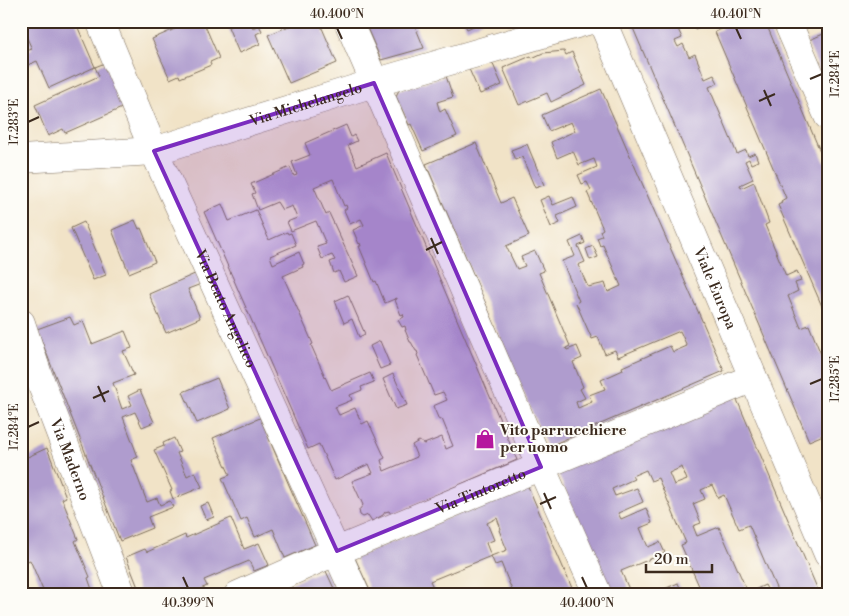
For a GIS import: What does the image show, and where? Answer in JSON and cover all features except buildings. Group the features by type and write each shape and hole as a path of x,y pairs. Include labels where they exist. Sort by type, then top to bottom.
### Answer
{"street":[{"name":"Via Beato Angelico","path":"100,21 154,150 356,595"},
{"path":"348,21 598,595"},
{"name":"Via Michelangelo","path":"21,159 154,150 587,21"},
{"name":"Viale Europa","path":"602,21 828,554"},
{"path":"787,21 828,116"},
{"name":"Via Maderno","path":"21,323 38,375 122,595"},
{"name":"Via Tintoretto","path":"238,595 337,551 752,378"}],"highlighted area":[{"path":"374,83 541,467 337,551 154,151"}],"place":[{"name":"Vito parrucchiere per uomo","path":"485,439"}]}
